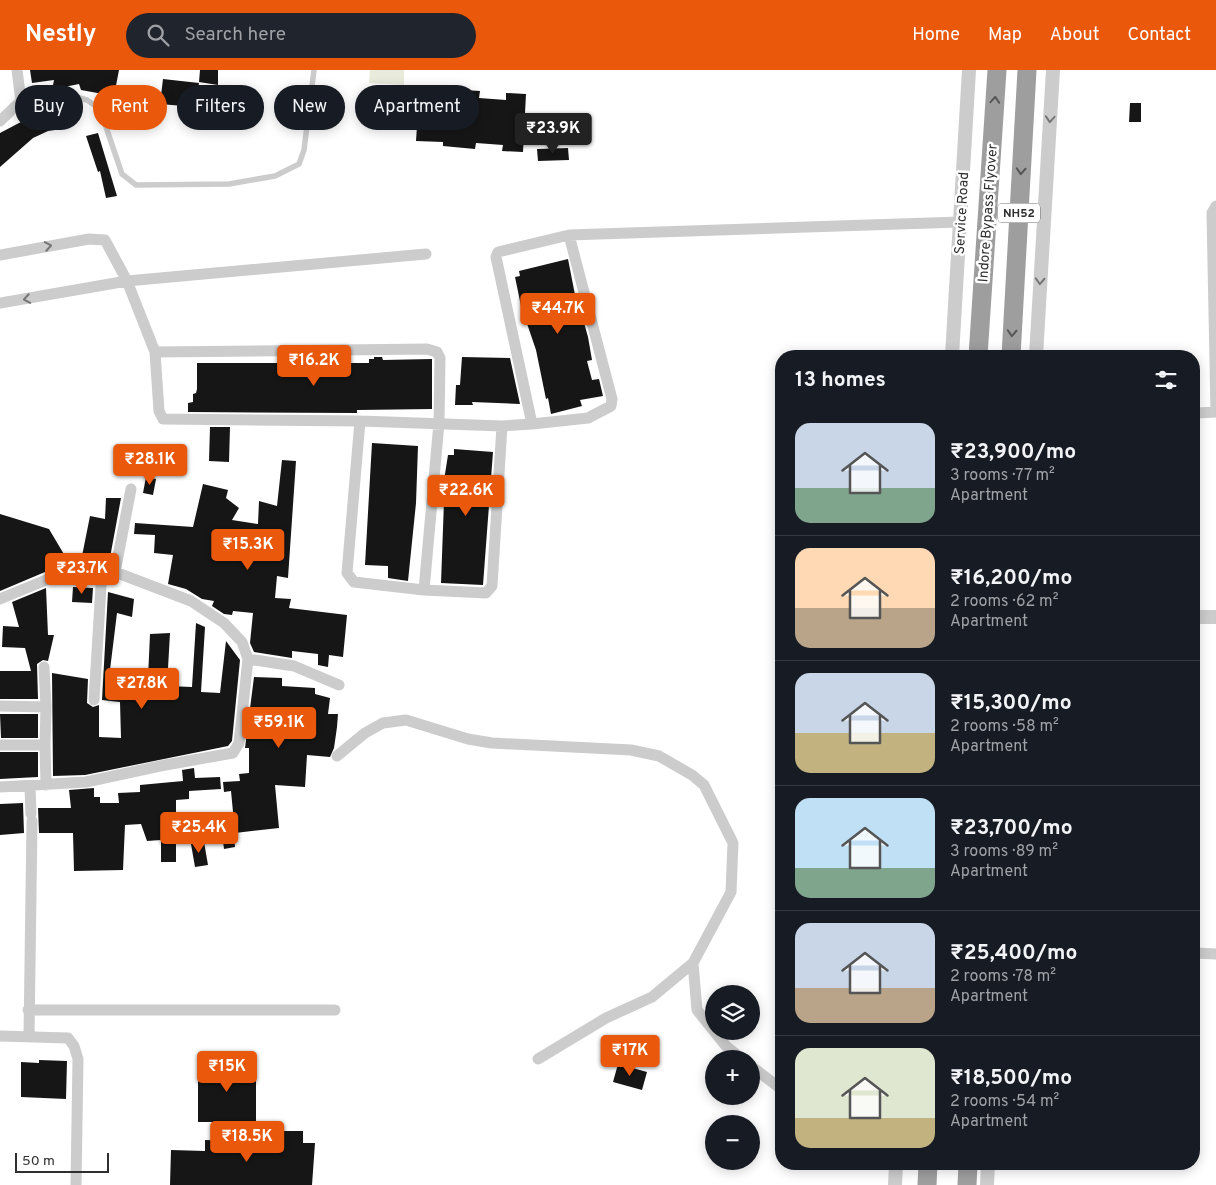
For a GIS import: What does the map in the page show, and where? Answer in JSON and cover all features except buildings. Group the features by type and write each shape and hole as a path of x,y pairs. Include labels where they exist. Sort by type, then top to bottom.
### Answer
{"highway":[{"name":"Indore Bypass Flyover","path":"978,350 997,70"},
{"name":"NH52","path":"1011,350 1027,70"}],"street":[{"path":"17,70 19,85"},
{"name":"Service Road","path":"952,350 969,70"},
{"path":"1036,350 1053,70"},
{"path":"0,120 15,106"},
{"path":"1200,413 1216,412 1212,213 1216,206"},
{"path":"532,424 496,257 501,250 569,235 960,222"},
{"path":"0,255 99,238 105,240 110,246 127,281 156,352 159,412 163,419 360,421 502,426 588,418 611,406 612,399 569,235"},
{"path":"0,304 127,281 426,254"},
{"path":"156,352 433,350 437,352 440,358 439,423 424,590"},
{"path":"360,421 348,576 354,582 424,590 486,593 491,589 502,426"},
{"path":"115,572 131,489"},
{"path":"94,700 102,570"},
{"path":"0,599 63,573 102,570 115,572 191,601 224,623 242,642 248,659 239,743 233,753 86,782 0,787"},
{"path":"1200,616 1216,617"},
{"path":"248,659 294,666 339,685"},
{"path":"44,667 46,785"},
{"path":"0,706 46,707"},
{"path":"337,756 365,732 383,723 406,720 468,739 492,743 631,750 659,756 692,774 704,785 733,843 731,892 693,962 652,997 606,1018 538,1059"},
{"path":"0,745 45,745"},
{"path":"29,1036 32,818 30,786"},
{"path":"1200,953 1216,954"},
{"path":"693,962 697,1010 731,1050"},
{"path":"28,1010 335,1010"},
{"path":"0,1036 68,1038 74,1046 78,1059 76,1185"},
{"path":"760,1073 775,1084"},
{"path":"895,1185 896,1170"},
{"path":"987,1185 988,1170"}],"lane":[{"path":"83,99 97,107 104,120 122,174 136,185 229,184 275,176 299,164 304,150 314,70"}],"shaded area":[{"path":"370,70 404,70 404,85 369,83"}]}
